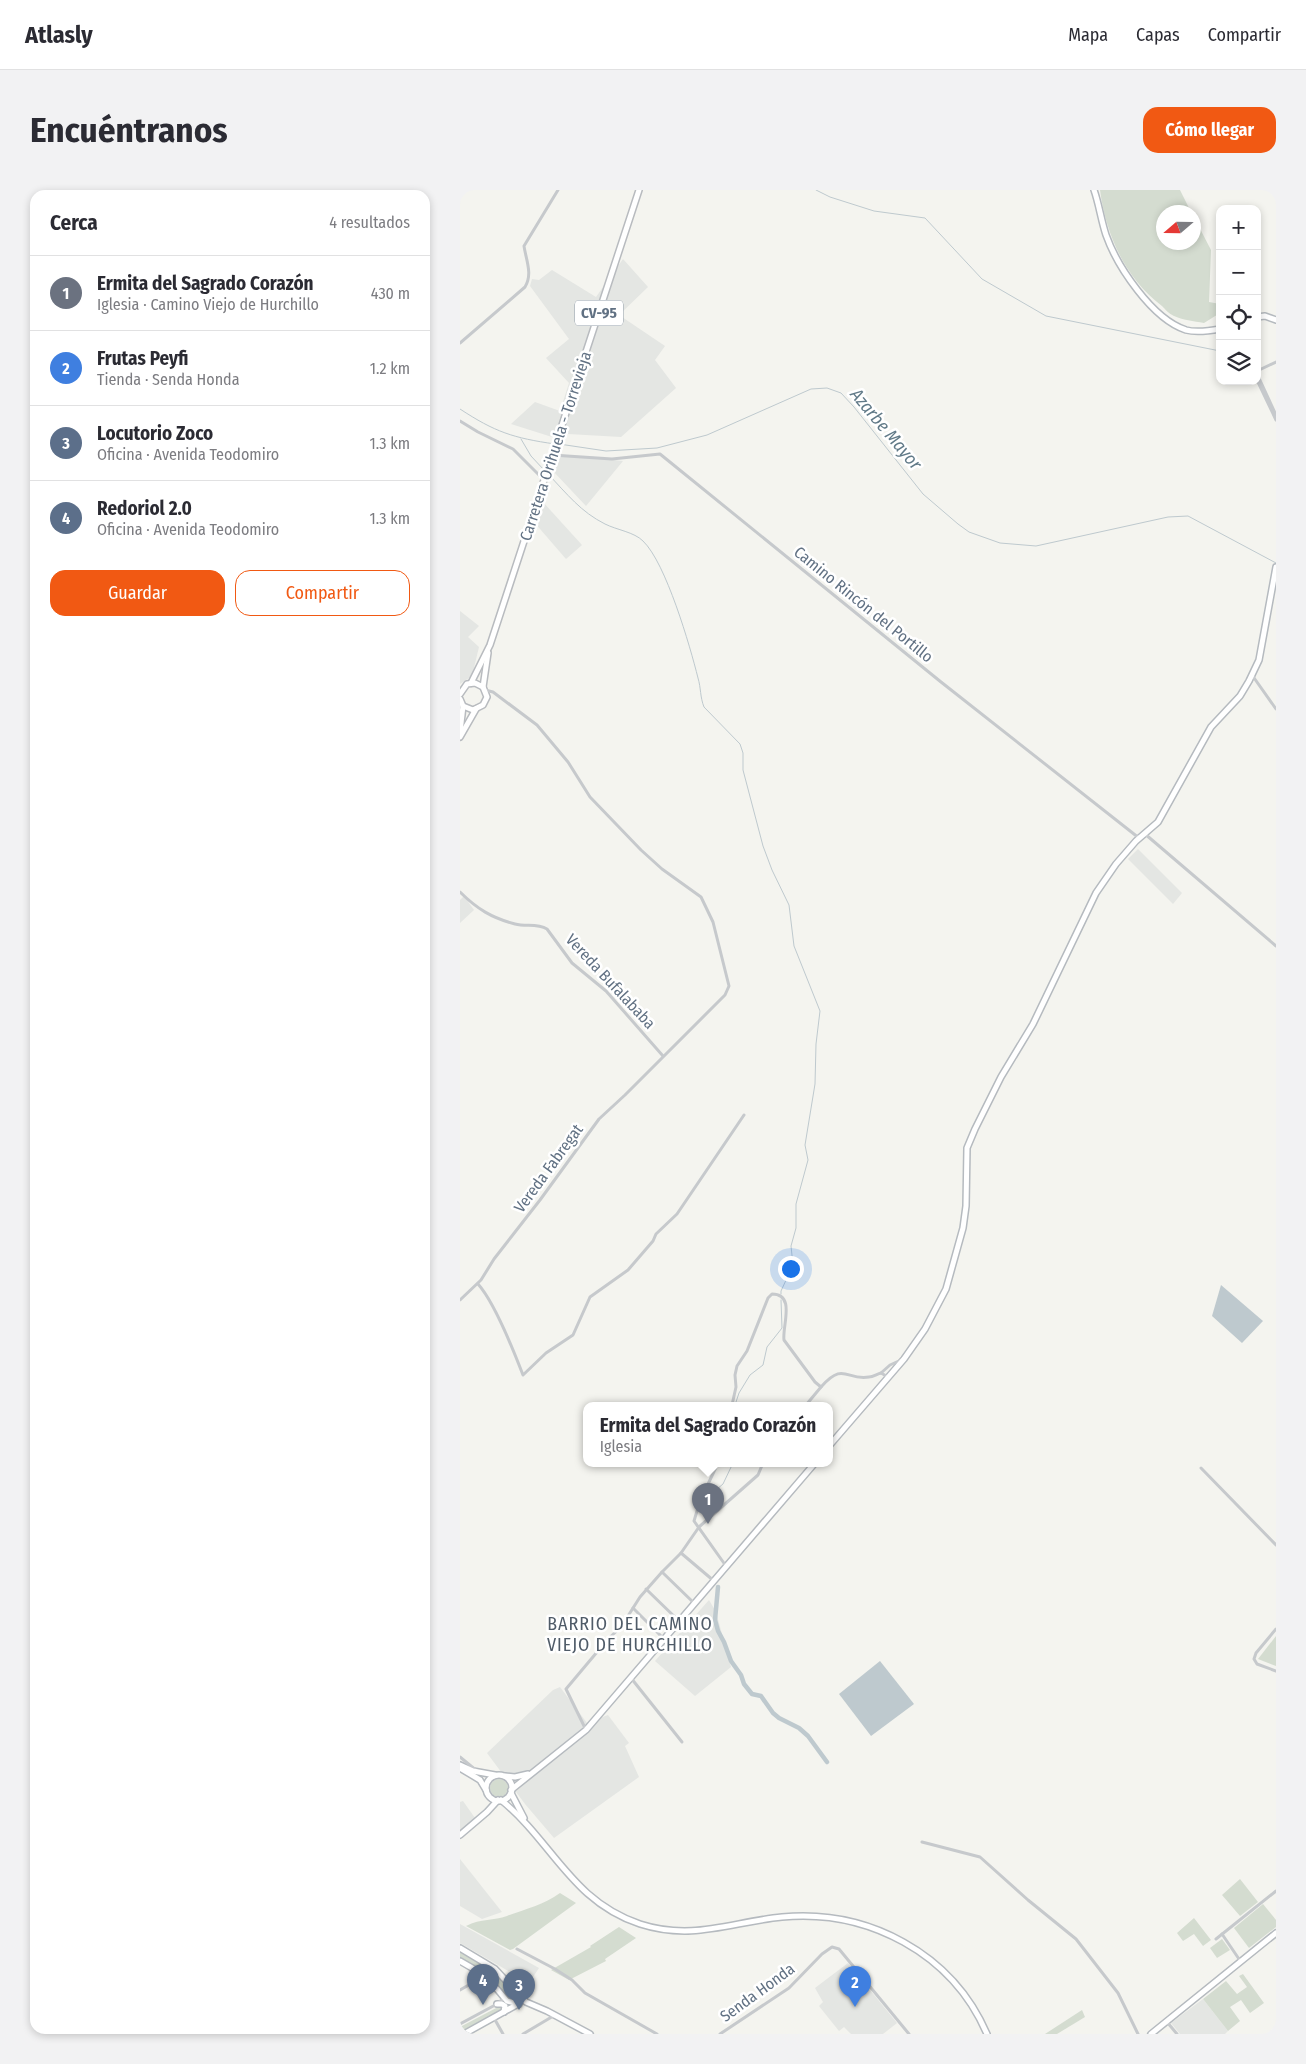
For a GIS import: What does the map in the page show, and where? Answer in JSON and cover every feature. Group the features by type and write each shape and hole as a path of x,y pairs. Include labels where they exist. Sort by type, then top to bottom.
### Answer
{"main road":[{"name":"Carretera Orihuela - Torrevieja","path":"471,683 490,645 639,190"},
{"path":"1094,190 1106,234 1130,282 1169,321 1186,330 1202,332 1216,330"},
{"path":"1261,316 1276,320"},
{"path":"833,1441 904,1358 925,1329 946,1289 963,1228 966,1206 967,1148 975,1130 1001,1077 1033,1024 1096,893 1116,864 1139,838 1158,822 1211,727 1240,696 1252,675 1259,660 1276,567"},
{"name":"Carretera Orihuela - Torrevieja","path":"484,688 490,645"},
{"path":"471,683 484,688"},
{"name":"CV-95","path":"460,694 464,687 471,683"},
{"name":"CV-95","path":"484,688 486,697"},
{"path":"463,706 469,709 476,709 484,705 486,697"},
{"path":"460,699 463,706 460,735"},
{"path":"460,735 476,709"},
{"path":"460,1835 499,1800 508,1796 511,1791 586,1730 812,1467"},
{"path":"460,1766 477,1772 516,1777 534,1772"},
{"path":"460,1766 480,1780 487,1793 499,1800 529,1827 570,1878 584,1892 619,1915 640,1924 671,1931 708,1930 780,1917 806,1916 844,1919 880,1930 911,1945 939,1967 966,1997 987,2034"},
{"path":"487,1812 487,1783 495,1775"},
{"path":"502,1775 508,1779 511,1791 529,1827"},
{"path":"1151,2034 1276,1933"},
{"path":"460,1948 498,1971 526,2002 590,2034"},
{"path":"460,1961 486,1976 504,1997 519,2004"},
{"path":"512,2002 516,2001 518,1995"},
{"path":"464,2034 526,2002"},
{"path":"497,2004 505,2006 504,2013"}],"street":[{"path":"460,343 525,287 529,281 530,272 524,246 558,190"},
{"path":"1261,370 1276,363"},
{"path":"1261,381 1276,415"},
{"path":"1259,385 1276,420"},
{"path":"460,421 513,449 543,479"},
{"name":"Camino Rincón del Portillo","path":"552,455 612,459 660,454 963,700 1139,838"},
{"path":"1252,675 1276,709"},
{"path":"484,688 493,692"},
{"path":"486,697 493,692"},
{"name":"Vereda Fabregat","path":"460,1300 478,1284 494,1259 599,1119 626,1095 725,995 729,986 713,922 706,905 695,891 662,869 641,850 590,798 568,762 536,725 493,692"},
{"path":"1144,834 1276,946"},
{"name":"Vereda Bufalababa","path":"460,892 477,909 517,925 541,926 547,930 572,963 606,991 663,1056"},
{"path":"478,1284 484,1290 523,1375 546,1353 573,1335 590,1297 628,1270 653,1241 656,1234 677,1214 744,1114"},
{"path":"733,1402 736,1387 735,1375 737,1366 747,1351 768,1298 772,1294 780,1295 785,1300 785,1328 783,1336 785,1343 821,1387"},
{"path":"808,1402 830,1377 842,1373 869,1378 881,1373 890,1365 904,1358"},
{"path":"881,1373 889,1377"},
{"path":"716,1467 694,1521 726,1567"},
{"path":"586,1730 566,1689 608,1639 621,1628 646,1589 681,1553 699,1527 758,1476 762,1467"},
{"path":"1201,1468 1276,1544"},
{"path":"681,1553 714,1581"},
{"path":"662,1572 695,1604"},
{"path":"646,1589 679,1622"},
{"path":"633,1608 664,1639"},
{"path":"1276,1629 1254,1658 1257,1664 1276,1671"},
{"path":"631,1678 682,1742"},
{"path":"460,1757 477,1772"},
{"path":"922,1842 980,1857 1028,1900 1076,1938 1118,1993 1138,2034"},
{"path":"1216,1939 1276,1891"},
{"path":"1222,1934 1241,1962"},
{"name":"Senda Honda","path":"720,2034 788,1988 827,1949 832,1947 839,1949 909,2034"},
{"path":"517,1949 555,1969 572,1980 585,1993 657,2034"},
{"path":"460,1990 498,1971"},
{"path":"460,2024 497,2004 504,1997"},
{"path":"523,2034 555,2015"},
{"path":"494,2018 503,2034"},
{"path":"1167,2022 1177,2034"}],"shaded area":[{"path":"1100,190 1180,190 1188,205 1156,205 1156,250 1201,250 1201,231 1211,250 1209,302 1216,303 1216,316 1204,323 1174,316 1149,295 1128,269 1119,254 1112,239"},
{"path":"623,259 648,287 619,315 665,346 655,360 676,388 621,437 568,434 552,437 511,424 535,402 560,411 569,383 546,358 569,339 530,286 532,279 539,280 552,270 596,297"},
{"path":"557,454 623,461 586,506 553,471"},
{"path":"542,501 582,545 566,559 534,522"},
{"path":"460,611 479,626 468,637 479,647 472,676 460,684"},
{"path":"1138,849 1182,893 1173,904 1128,859"},
{"path":"464,896 474,910 460,923 460,900"},
{"path":"1221,1285 1263,1321 1242,1343 1212,1316"},
{"path":"709,1600 716,1612 731,1667 695,1696 655,1661"},
{"path":"1276,1636 1276,1666 1258,1659"},
{"path":"880,1661 914,1704 871,1736 839,1694"},
{"path":"560,1687 587,1723 608,1715 629,1743 625,1746 639,1777 554,1838 525,1804 487,1753 553,1690"},
{"path":"499,1779 507,1784 508,1788 503,1796 499,1797 491,1792 490,1788 495,1780"},
{"path":"463,1801 475,1818 460,1831 460,1802"},
{"path":"460,1859 502,1912 482,1919 460,1906"},
{"path":"1240,1879 1258,1902 1240,1916 1222,1895"},
{"path":"560,1893 576,1903 513,1949 510,1950 466,1926 507,1916 541,1904"},
{"path":"1263,1904 1276,1920 1276,1927 1249,1948 1234,1928"},
{"path":"1194,1918 1211,1940 1203,1946 1194,1934 1183,1941 1177,1933"},
{"path":"460,1924 539,1968 529,1983 460,1943"},
{"path":"619,1927 636,1938 605,1959 606,1961 569,1980 551,1970 591,1947"},
{"path":"1222,1939 1230,1950 1217,1958 1210,1948"},
{"path":"460,1951 491,1969 519,1995 512,2002 484,1972 460,1959"},
{"path":"848,1963 897,2023 883,2034 851,2034 844,2027 839,2031 819,2006 823,2002 815,1988"},
{"path":"1243,1974 1264,2003 1250,2013 1241,2000 1230,2007 1240,2021 1228,2031 1203,1999 1226,1981 1237,1994 1247,1987 1239,1976"},
{"path":"1203,1999 1228,2031 1225,2034 1180,2034 1171,2023"},
{"path":"500,2006 503,2008 502,2012 460,2034 460,2027"},
{"path":"1082,2010 1085,2017 1057,2034 1045,2034"}],"waterway":[{"path":"816,190 830,197 874,211 925,218 982,279 1046,316 1216,350"},
{"name":"Azarbe Mayor","path":"559,444 606,451 657,448 707,435 811,389 827,388 841,393 923,494 969,532 1000,543 1036,546 1168,517 1188,516 1276,563"},
{"name":"Azarbe Mayor","path":"460,409 494,429 527,439 555,444"},
{"path":"521,439 531,456 544,470"},
{"path":"549,475 575,502 596,519 630,533 643,541 652,552 660,567 683,626 704,707 740,744 743,753 743,770 763,846 789,905 794,946 820,1011 816,1044 815,1084 805,1145 808,1160 796,1204 796,1228 791,1246 793,1265 781,1294"},
{"path":"736,1402 750,1375 763,1365 767,1347 782,1328 781,1300"},
{"path":"704,1500 723,1484 731,1467"},
{"path":"718,1587 715,1620 731,1661 741,1675 744,1684 752,1694 761,1696 779,1718 799,1728 808,1736 827,1762"}],"place":[{"name":"Ermita del Sagrado Corazón","path":"708,1524"},
{"name":"Redoriol 2.0","path":"483,2005"},
{"name":"Frutas Peyfi","path":"855,2007"},
{"name":"Locutorio Zoco","path":"519,2010"}],"district":[{"name":"BARRIO DEL CAMINO VIEJO DE HURCHILLO","path":"630,1634"}]}
